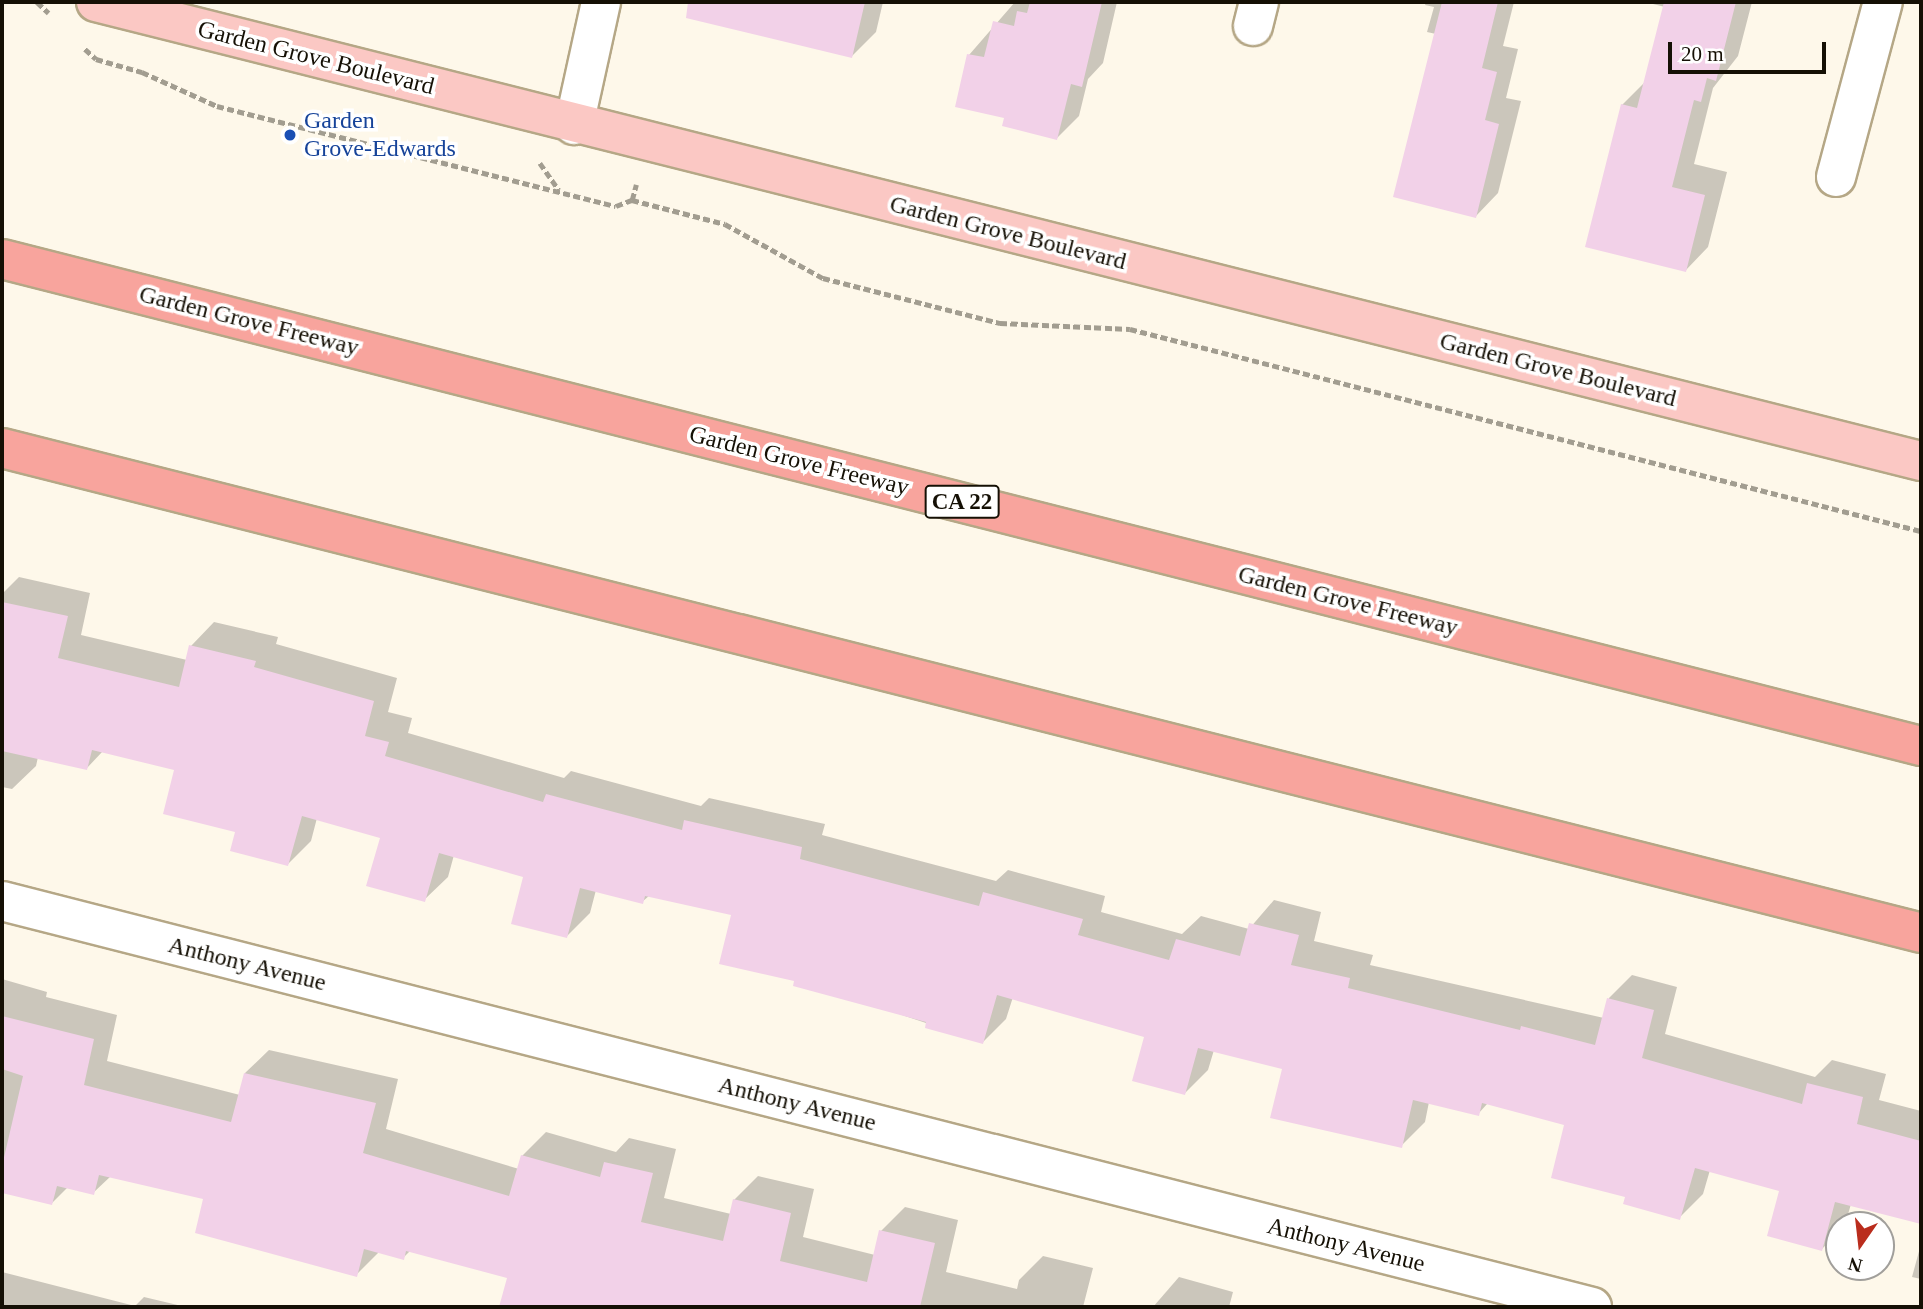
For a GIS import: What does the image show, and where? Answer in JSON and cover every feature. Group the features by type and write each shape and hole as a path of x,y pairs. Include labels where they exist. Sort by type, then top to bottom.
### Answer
{"highway":[{"name":"Garden Grove Freeway","path":"2,258 1921,746"},
{"path":"2,448 1921,933"}],"main road":[{"name":"Garden Grove Boulevard","path":"96,2 574,125 1921,461"}],"street":[{"path":"574,125 601,2"},
{"path":"1836,177 1884,2"},
{"name":"Anthony Avenue","path":"2,901 1592,1307"}],"path":[{"path":"96,59 142,72 217,106 616,206 632,200 725,224 823,278 1000,323 1130,329 1921,531"}],"building":[{"path":"688,2 865,2 852,58 686,18"},
{"path":"1030,2 1102,2 1082,87 1071,84 1057,140 1002,126 1004,118 955,107 967,54 984,57 993,21 1014,26 1017,11 1027,13"},
{"path":"1442,2 1498,2 1482,68 1497,72 1485,120 1499,124 1476,218 1393,197"},
{"path":"1664,2 1736,2 1716,81 1707,78 1701,102 1694,100 1672,187 1705,195 1686,272 1585,247 1621,104 1637,108"},
{"path":"2,602 68,616 58,658 179,687 189,645 256,661 254,667 374,701 365,736 389,742 385,756 543,802 546,794 682,830 684,820 802,847 800,859 979,906 983,892 1083,919 1078,935 1169,960 1176,939 1240,956 1249,923 1299,935 1291,965 1350,978 1348,988 1520,1030 1521,1026 1595,1045 1607,998 1654,1010 1642,1058 1802,1104 1807,1083 1863,1097 1857,1124 1921,1141 1921,1224 1895,1217 1895,1211 1870,1211 1835,1202 1833,1211 1825,1211 1825,1240 1822,1251 1767,1236 1779,1191 1695,1168 1680,1220 1623,1204 1625,1197 1551,1178 1564,1125 1482,1103 1479,1116 1413,1100 1402,1148 1270,1118 1282,1069 1198,1048 1185,1095 1132,1081 1144,1037 997,995 983,1044 925,1028 926,1022 793,986 794,981 719,964 731,915 645,896 643,904 580,888 567,938 511,924 523,877 439,853 425,902 366,886 380,838 302,816 288,866 230,851 235,832 163,814 174,770 92,750 87,770 2,751"},
{"path":"2,1016 94,1039 84,1085 231,1122 244,1073 376,1103 363,1153 509,1196 521,1155 600,1177 604,1162 653,1173 641,1222 723,1241 733,1199 791,1213 780,1261 867,1282 879,1230 935,1243 920,1307 499,1307 507,1278 406,1251 404,1260 364,1249 357,1277 195,1233 203,1199 99,1175 94,1195 57,1186 52,1205 2,1193 2,1166 23,1076 2,1069"}],"place":[{"name":"Garden Grove-Edwards","path":"290,135"}]}
